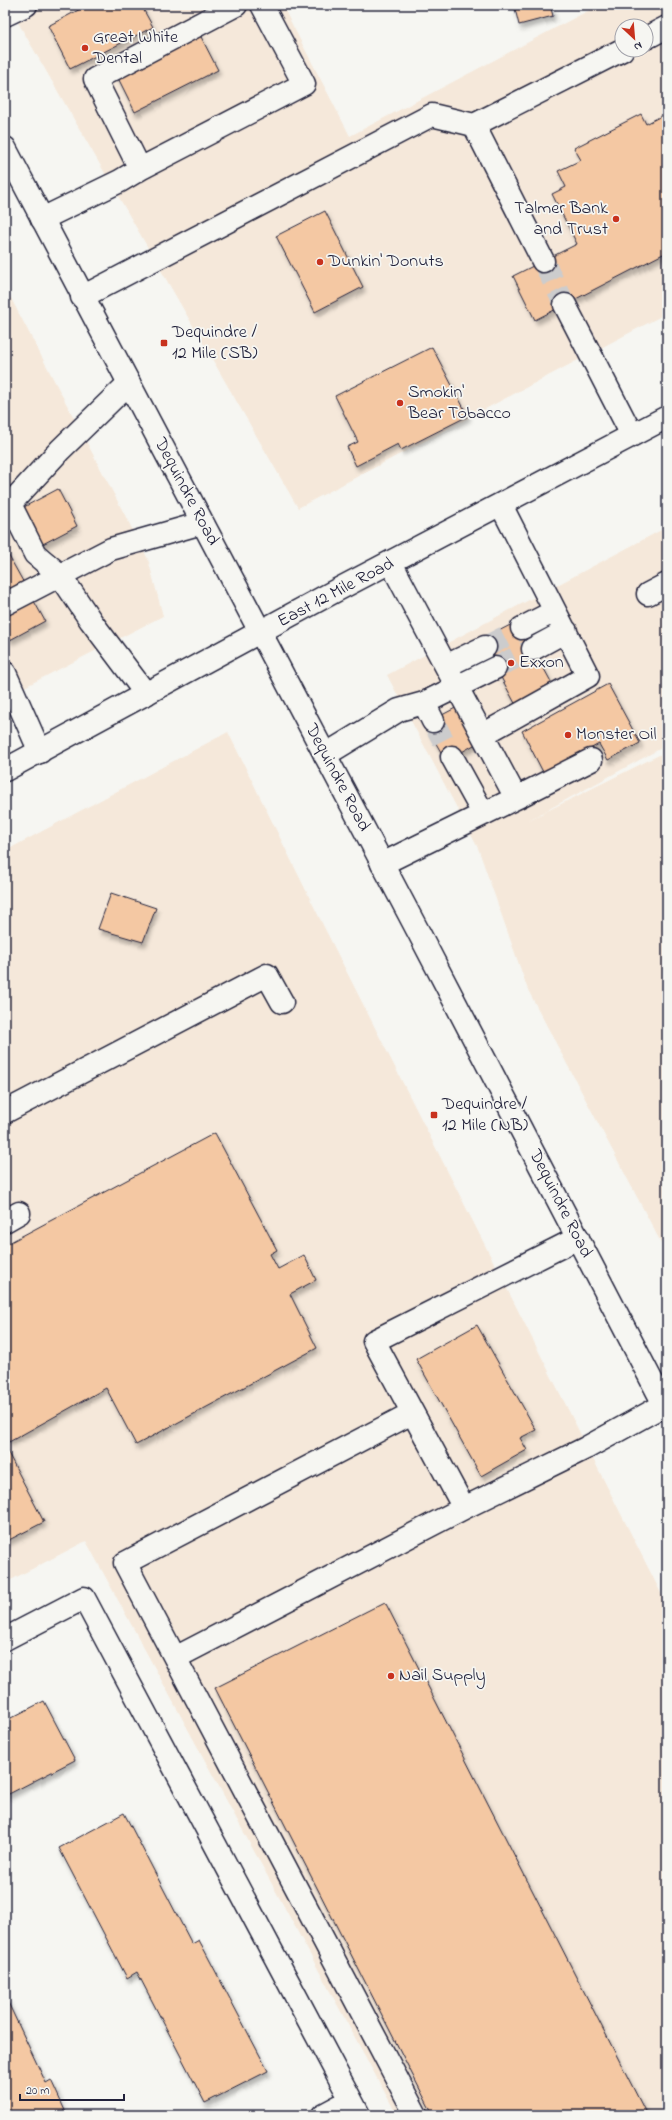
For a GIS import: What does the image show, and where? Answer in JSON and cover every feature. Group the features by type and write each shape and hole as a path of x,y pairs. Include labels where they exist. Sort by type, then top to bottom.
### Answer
{"main road":[{"path":"5,15 26,5"},
{"path":"140,169 95,79 236,5"},
{"path":"42,219 120,181 140,169 304,84 262,5"},
{"path":"654,34 667,27"},
{"path":"82,297 432,115 474,125 614,54"},
{"path":"474,125 543,261"},
{"name":"Dequindre Road","path":"5,148 82,297 129,383 325,755 666,1408"},
{"path":"565,305 632,435"},
{"path":"129,383 60,450 10,504 35,554 60,575 91,621 146,694"},
{"name":"East 12 Mile Road","path":"5,770 667,417"},
{"path":"484,734 588,676 501,505"},
{"path":"5,604 111,549 202,523"},
{"path":"391,563 484,734 516,798"},
{"path":"648,594 667,584"},
{"path":"522,628 555,611"},
{"path":"533,649 566,631"},
{"path":"446,666 485,647"},
{"path":"325,755 399,710 428,712 457,685 495,668"},
{"path":"5,673 40,752"},
{"path":"452,757 483,813"},
{"path":"382,864 591,760"},
{"path":"5,1112 267,975 282,1002"},
{"path":"464,1508 374,1341 578,1238"},
{"path":"175,1658 530,1474 666,1408"},
{"path":"412,1413 125,1563 416,2115"},
{"path":"5,1639 84,1598 355,2108 323,2115"}],"shaded area":[{"path":"8,5 282,5 350,136 599,5 667,5 667,313 298,508"},
{"path":"5,287 148,559 163,616 5,697"},
{"path":"667,527 667,745 527,821 667,751 667,1254 528,990 478,848 387,675"},
{"path":"228,732 323,925 667,1605 667,2115 397,2115 86,1541 5,1583 5,851"}],"building":[{"name":"Great White Dental","path":"88,5 141,5 153,27 70,69 48,26"},
{"path":"514,5 550,5 553,16 519,25"},
{"path":"198,31 218,70 135,112 116,74"},
{"name":"Talmer Bank and Trust","path":"641,114 646,124 665,114 667,117 667,252 535,320 513,276 577,244 552,194 566,187 558,171 581,160 574,148"},
{"name":"Dunkin' Donuts","path":"325,211 363,287 315,312 276,236"},
{"name":"Smokin' Bear Tobacco","path":"432,347 468,416 401,450 398,444 356,466 347,447 358,442 335,396"},
{"path":"58,489 77,526 41,545 22,508"},
{"path":"5,549 45,621 10,640 5,632"},
{"path":"518,621 555,689 518,709 481,640"},
{"path":"608,684 640,743 608,760 599,744 544,774 522,731"},
{"path":"461,705 481,741 446,761 425,724"},
{"path":"111,893 156,908 143,942 98,929"},
{"path":"215,1133 277,1250 270,1254 278,1269 304,1255 316,1280 290,1294 317,1348 136,1445 106,1388 9,1442 5,1435 5,1245"},
{"path":"477,1325 536,1430 520,1438 527,1450 481,1476 416,1359"},
{"path":"5,1447 44,1522 5,1542"},
{"path":"385,1602 647,2115 433,2115 215,1688"},
{"path":"44,1701 75,1760 5,1796 5,1721"},
{"path":"124,1813 192,1944 199,1940 268,2071 205,2103 137,1972 127,1978 59,1848"},
{"path":"5,1996 46,2083 51,2080 67,2115 5,2115"}],"tunnel":[{"path":"543,261 565,305"},
{"path":"485,647 522,628"},
{"path":"495,668 533,649"},
{"path":"433,721 452,757"}],"place":[{"name":"Great White Dental","path":"85,48"},
{"name":"Talmer Bank and Trust","path":"616,219"},
{"name":"Dunkin' Donuts","path":"320,262"},
{"name":"Dequindre / 12 Mile (SB)","path":"164,343"},
{"name":"Smokin' Bear Tobacco","path":"400,403"},
{"name":"Exxon","path":"511,663"},
{"name":"Monster Oil","path":"568,735"},
{"name":"Dequindre / 12 Mile (NB)","path":"434,1115"},
{"name":"Nail Supply","path":"391,1676"}]}
